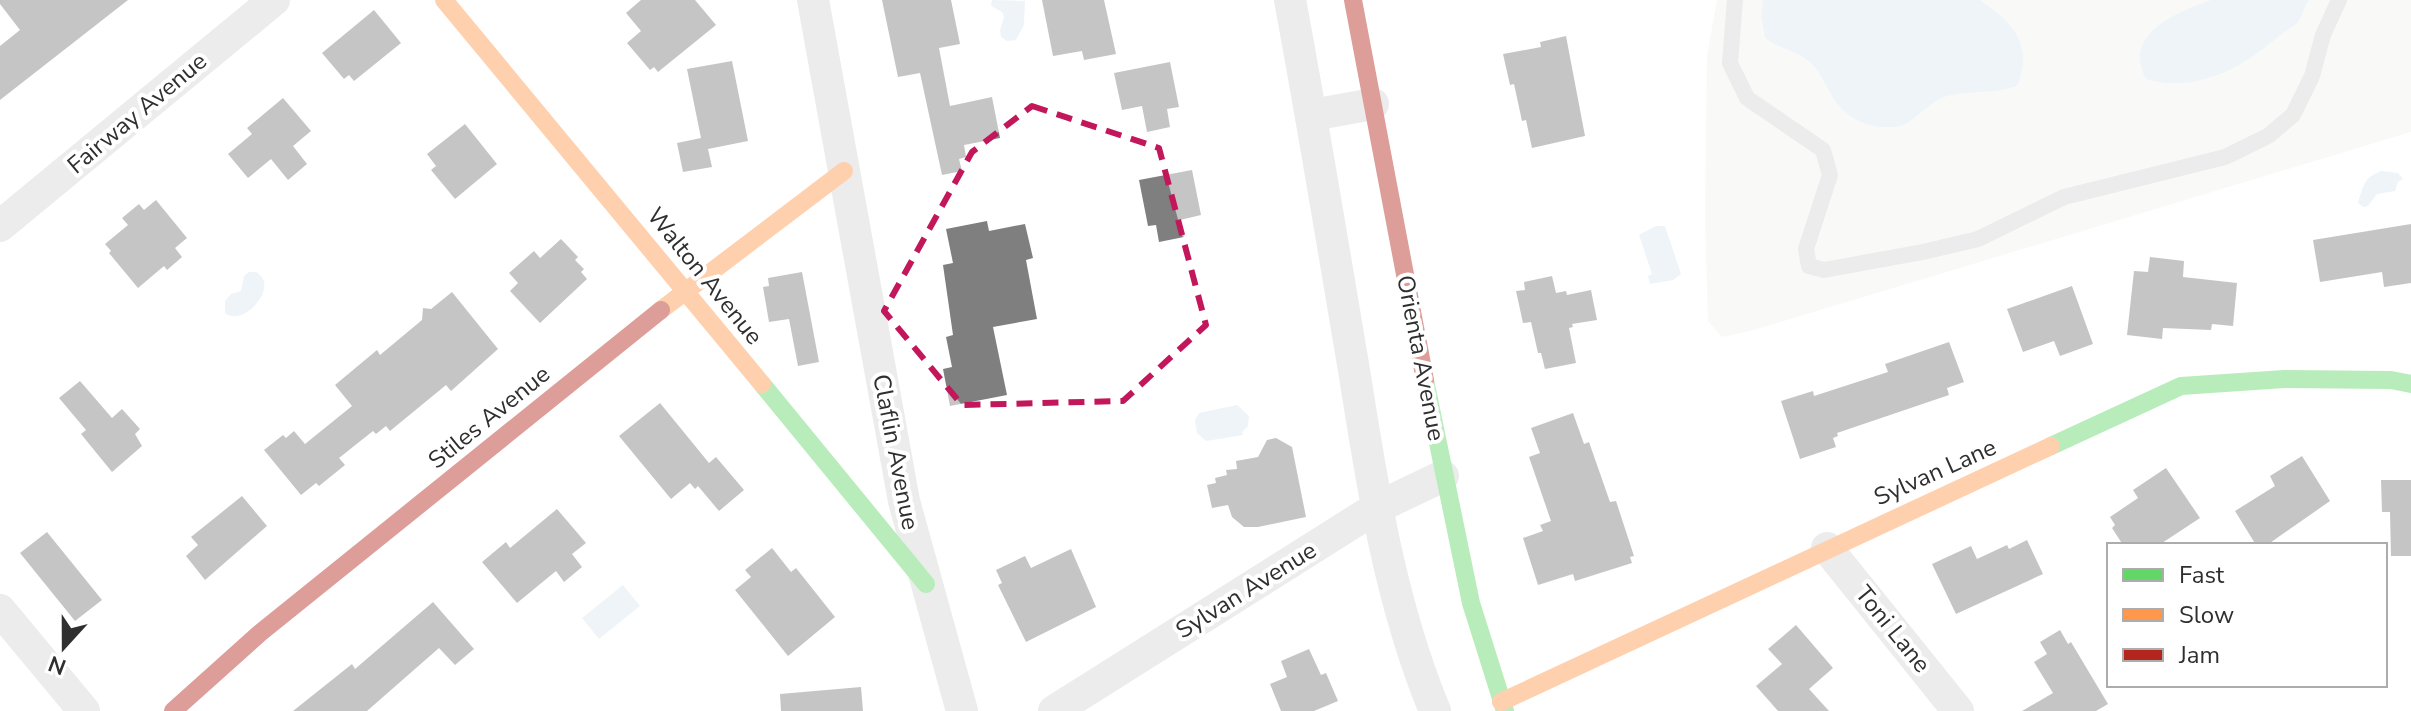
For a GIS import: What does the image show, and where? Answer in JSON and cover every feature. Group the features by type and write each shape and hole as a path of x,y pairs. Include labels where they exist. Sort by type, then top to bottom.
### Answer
{"street":[{"name":"Fairway Avenue","path":"0,226 274,0"},
{"name":"Walton Avenue","path":"444,0 602,187 926,584"},
{"name":"Claflin Avenue","path":"813,0 904,501 962,711"},
{"path":"1290,0 1312,115 1376,508 1409,641 1435,711"},
{"name":"Orienta Avenue","path":"1353,0 1443,476 1471,603 1503,706"},
{"path":"1312,115 1373,104"},
{"name":"Stiles Avenue","path":"173,711 260,633 685,291 704,280 844,171"},
{"name":"Sylvan Lane","path":"1503,706 1827,548 2181,386 2284,379 2391,380 2411,384"},
{"name":"Sylvan Avenue","path":"1054,711 1376,508 1443,476"},
{"name":"Toni Lane","path":"1827,548 1958,711"},
{"path":"0,610 84,711"}],"lane":[{"path":"1735,0 1730,63 1747,98 1823,150 1830,175 1806,249 1809,266 1824,270 1978,239 2064,197 2225,157 2268,136 2293,115 2312,76 2323,35 2339,0"}],"highlighted area":[{"path":"1032,106 1159,148 1206,325 1123,401 962,405 884,311 972,152"}],"shaded area":[{"path":"992,0 1025,1 1024,25 1016,40 1007,41 1001,37 1004,17 1002,12 991,6"},
{"path":"1717,0 2411,0 2411,132 1754,330 1722,337 1708,321 1705,220 1707,55"},
{"path":"1763,0 1980,0 2002,17 2017,36 2023,58 2022,71 2017,86 1944,97 1903,125 1884,127 1866,124 1842,109 1808,60 1765,38 1761,15"},
{"path":"2211,0 2309,0 2296,24 2233,68 2182,83 2146,79 2140,63 2141,49 2147,37 2169,18"},
{"path":"2382,171 2398,173 2403,179 2398,182 2395,191 2377,194 2368,206 2363,207 2358,203 2365,183"},
{"path":"1656,226 1665,226 1681,274 1673,280 1650,284 1648,276 1652,274 1639,235"},
{"path":"256,272 264,282 258,302 239,316 225,313 225,301 231,294 241,291 244,276"},
{"path":"1237,405 1249,416 1243,435 1206,441 1197,433 1195,420 1199,413"},
{"path":"623,585 640,606 599,639 582,618"}],"building":[{"path":"0,0 128,0 0,100 0,46 20,30"},
{"path":"641,0 695,0 716,25 658,72 654,67 650,70 627,43 641,31 626,13"},
{"path":"882,0 951,0 960,44 939,48 950,106 992,97 1000,138 964,145 966,157 959,159 962,171 942,175 920,73 898,77"},
{"path":"1042,0 1104,0 1116,54 1084,60 1082,51 1053,56"},
{"path":"374,10 401,43 354,81 349,75 344,79 322,53"},
{"path":"1566,36 1585,136 1532,148 1526,120 1522,121 1503,54 1541,47 1540,42"},
{"path":"732,61 748,141 708,149 712,167 683,172 677,143 701,138 687,69"},
{"path":"1170,62 1179,107 1167,109 1170,127 1147,132 1142,106 1122,110 1114,73"},
{"path":"283,98 311,131 293,146 307,164 288,180 271,159 248,178 228,154 252,134 247,128"},
{"path":"465,124 497,164 455,199 431,170 436,166 427,154"},
{"path":"1192,170 1201,215 1180,220 1184,237 1159,242 1156,225 1148,226 1139,180"},
{"path":"156,200 187,238 175,248 182,257 167,270 164,266 138,288 105,244 128,225 122,218 139,204 144,210"},
{"path":"987,221 989,231 1025,224 1033,258 1026,260 1037,319 993,327 1007,395 950,406 943,369 952,367 946,337 953,335 943,265 953,263 946,229"},
{"path":"2411,224 2411,283 2384,287 2382,272 2320,282 2313,240"},
{"path":"561,239 578,257 575,260 584,269 581,272 587,279 540,323 510,291 518,283 509,273 534,251 540,258"},
{"path":"2150,257 2184,261 2183,277 2237,283 2233,326 2212,324 2211,330 2163,328 2162,339 2127,335 2134,271 2148,272"},
{"path":"802,272 819,362 798,366 789,319 769,322 763,287 769,286 768,278"},
{"path":"1552,276 1556,293 1566,291 1567,295 1591,290 1597,320 1572,324 1573,327 1569,328 1576,363 1545,369 1531,322 1523,323 1516,291 1525,290 1524,282"},
{"path":"2072,286 2093,344 2060,356 2054,341 2023,352 2007,309"},
{"path":"452,292 498,349 451,391 446,385 390,431 386,426 376,434 373,431 339,458 345,465 319,486 316,483 301,495 264,450 283,435 286,438 294,431 305,444 352,406 335,385 377,350 380,355 422,320 423,308 431,309"},
{"path":"1949,342 1964,382 1947,388 1949,395 1837,433 1838,436 1833,438 1836,447 1800,459 1781,401 1813,391 1814,396 1888,372 1885,364"},
{"path":"80,381 112,418 122,409 140,429 135,434 142,446 112,472 81,434 86,430 59,398"},
{"path":"660,403 709,463 716,457 744,490 719,511 698,486 695,489 690,483 671,499 619,436"},
{"path":"1573,413 1584,444 1589,442 1610,502 1616,501 1634,556 1630,557 1632,563 1575,581 1573,574 1538,585 1523,538 1543,531 1540,525 1551,521 1529,457 1540,453 1531,428"},
{"path":"1276,438 1292,447 1306,517 1244,527 1232,517 1228,505 1212,508 1207,485 1216,483 1215,478 1227,475 1226,470 1237,469 1236,461 1258,457 1267,440"},
{"path":"2302,456 2330,501 2270,543 2255,543 2235,511 2275,486 2270,476"},
{"path":"2166,468 2200,518 2162,543 2122,543 2112,528 2115,525 2110,517 2138,498 2133,490"},
{"path":"2381,480 2411,480 2411,556 2391,556 2390,512 2382,512"},
{"path":"242,496 267,526 205,580 186,556 198,545 191,537"},
{"path":"557,509 586,543 572,554 582,567 564,582 556,571 517,603 482,562 506,542 510,548"},
{"path":"47,532 102,600 75,621 20,553"},
{"path":"2027,540 2043,574 1956,614 1932,564 1971,546 1977,559 2007,545 2009,549"},
{"path":"772,548 791,572 796,568 835,617 788,656 735,590 751,577 745,570"},
{"path":"1071,549 1096,607 1026,642 998,585 1002,583 996,570 1025,556 1031,568"},
{"path":"433,602 474,649 455,665 439,648 367,711 293,711 352,664 355,669"},
{"path":"1796,625 1833,668 1809,689 1829,711 1778,711 1756,686 1782,664 1768,649"},
{"path":"2060,630 2068,644 2071,642 2108,704 2096,711 2022,711 2053,693 2034,662 2047,654 2040,642"},
{"path":"1309,649 1321,675 1326,673 1338,701 1314,711 1281,711 1270,684 1287,677 1281,661"},
{"path":"861,687 863,711 781,711 780,694"}],"traffic: fast":[{"path":"2051,446 2181,386 2284,379 2391,380 2411,384"},
{"path":"1425,380 1471,603 1505,711"},
{"path":"762,384 926,584"}],"traffic: slow":[{"path":"444,0 762,384"},
{"path":"661,310 844,171"},
{"path":"1501,702 2051,446"}],"traffic: jam":[{"path":"1353,0 1425,380"},
{"path":"173,711 260,633 661,310"}]}
